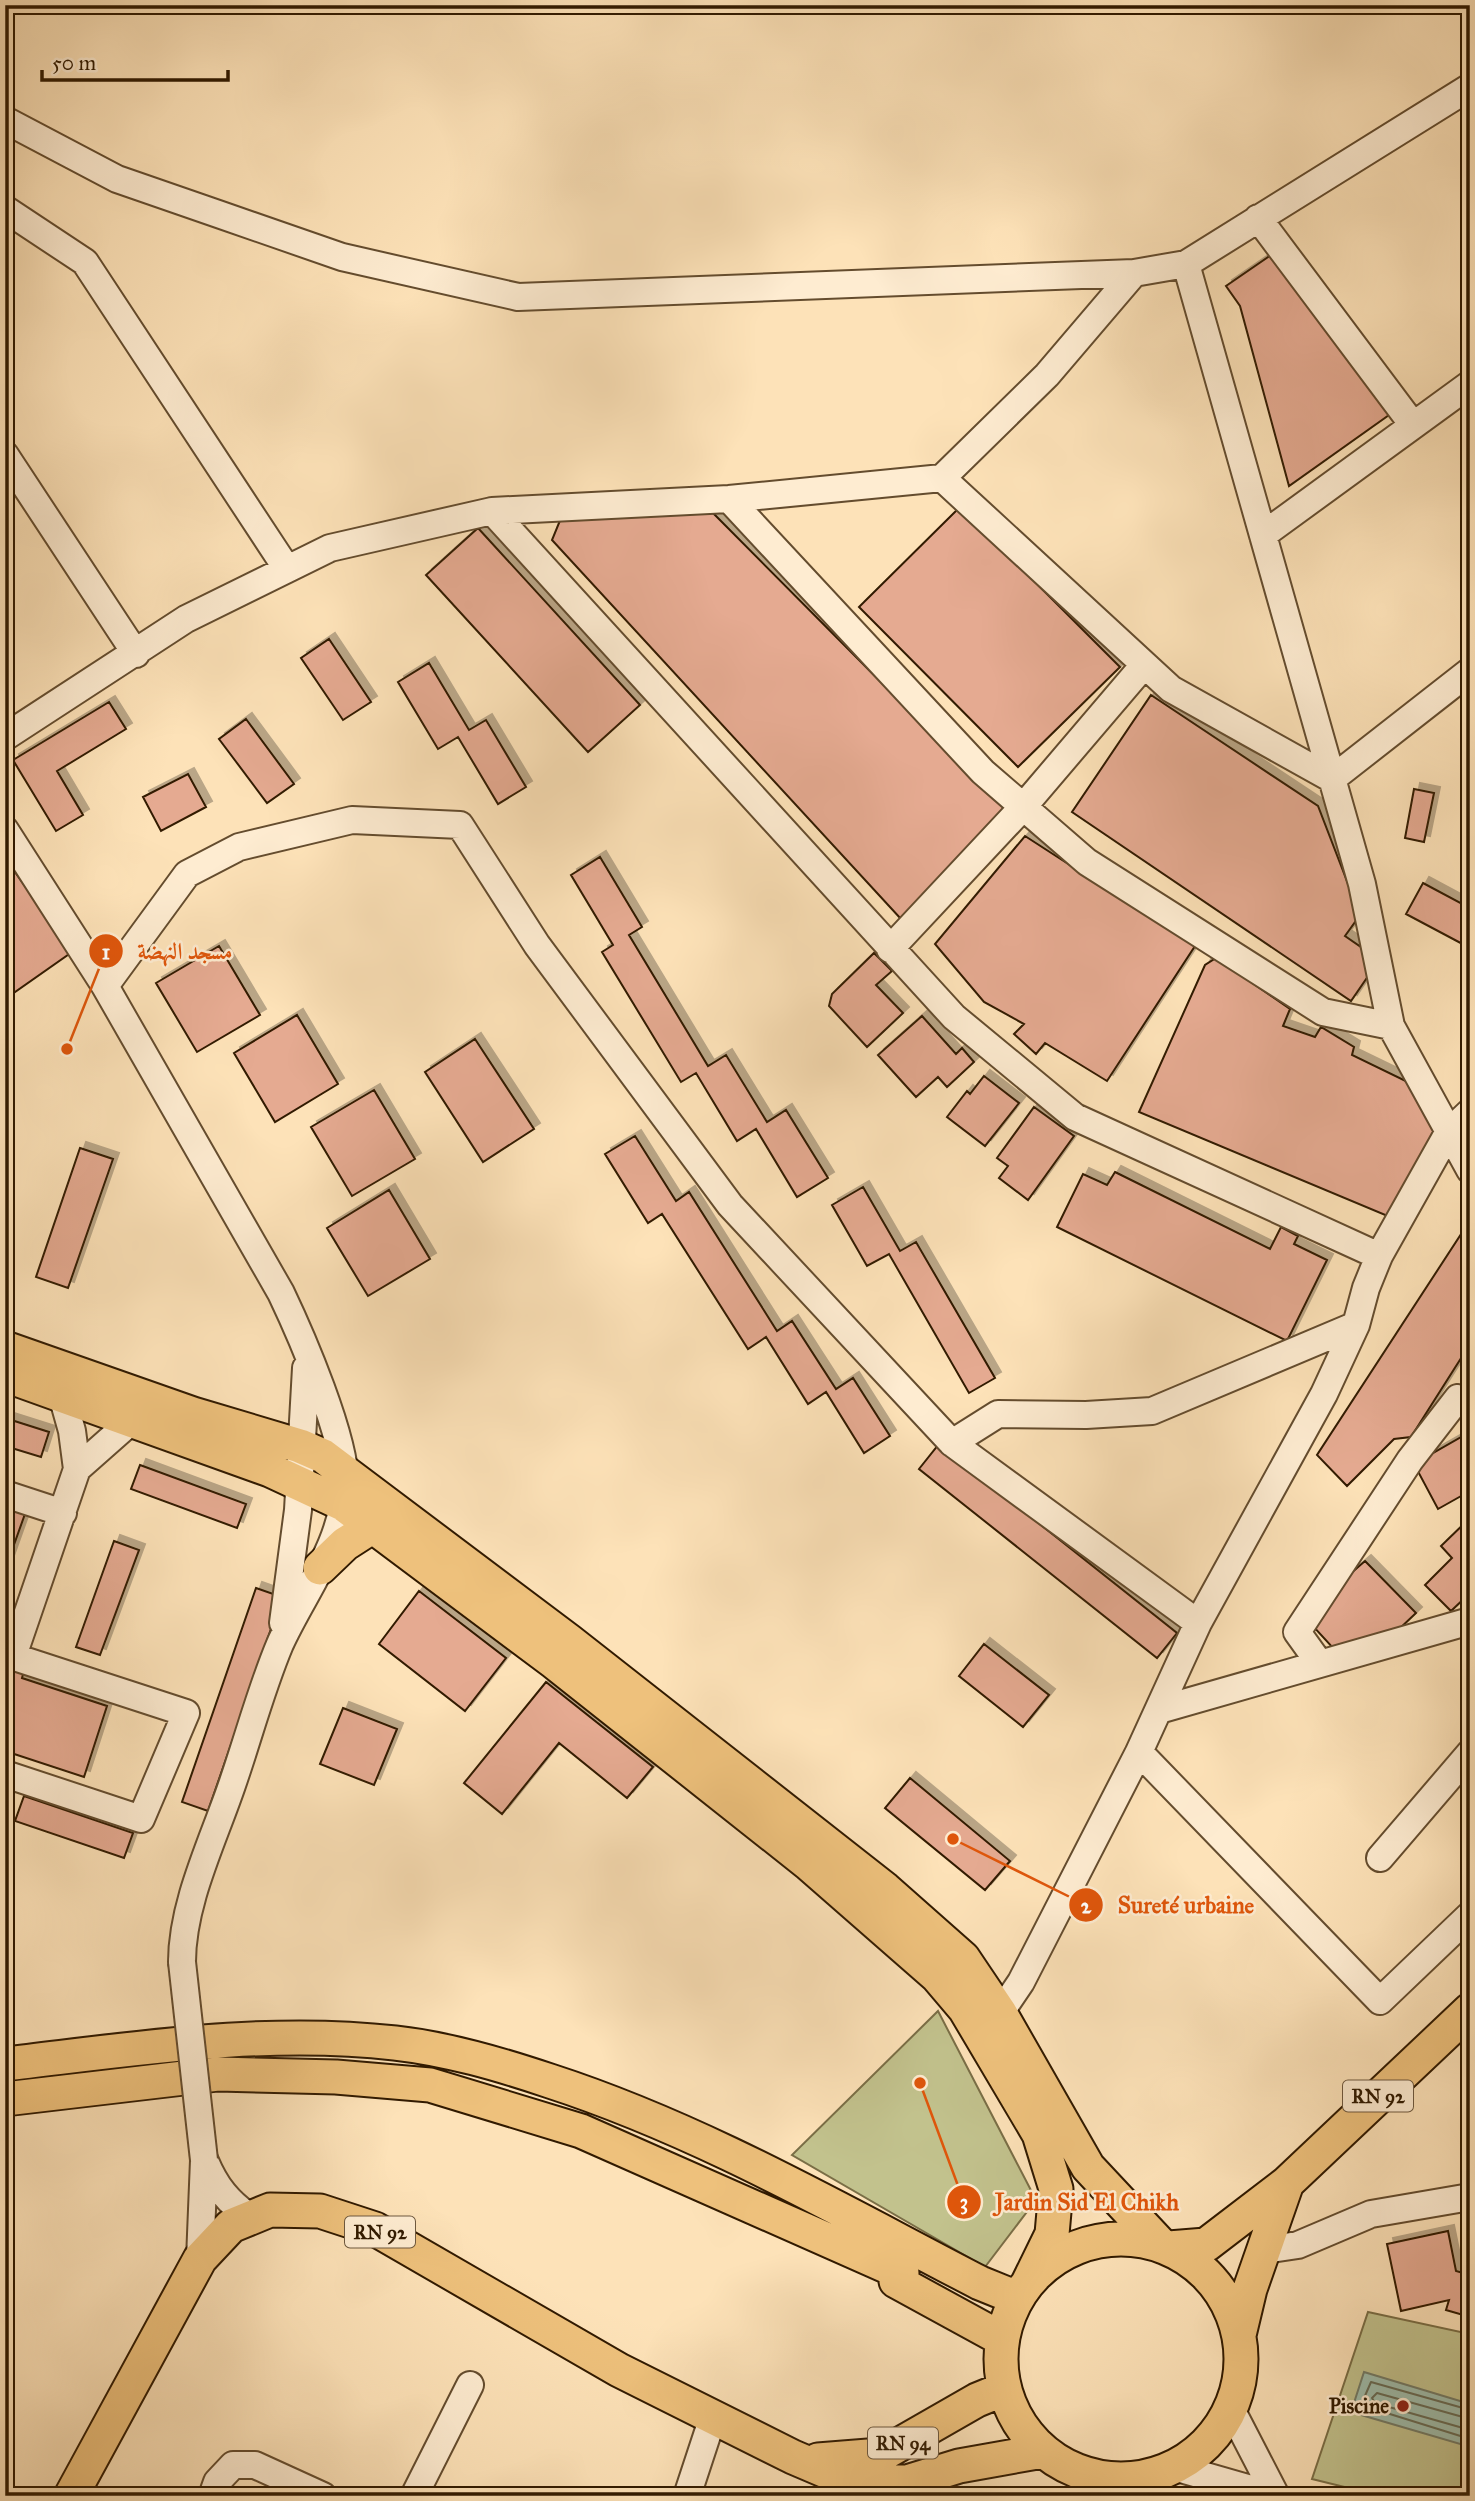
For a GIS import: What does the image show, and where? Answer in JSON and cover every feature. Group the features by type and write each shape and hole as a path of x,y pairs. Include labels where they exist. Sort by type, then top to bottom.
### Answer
{"main road":[{"path":"5,1348 61,1380 137,1408 343,1504 561,1652"},
{"path":"5,1375 61,1380"},
{"path":"137,1408 300,1446 344,1470 561,1652 817,1853 937,1976 965,2009 1039,2134 1056,2189 1052,2234 1023,2290 1002,2339 1004,2389 1019,2423 1049,2455 1077,2471 1100,2477 1151,2479 1197,2452 1216,2432 1231,2409 1241,2372 1239,2335 1226,2299 1202,2269 1165,2247 1088,2167 1000,2013 963,1958 885,1889 817,1853"},
{"path":"320,1568 345,1544 373,1526"},
{"name":"RN 92","path":"1287,2183 1470,2010"},
{"path":"5,2064 241,2039 313,2037 397,2043 490,2061 596,2096 698,2137 980,2283 1023,2290"},
{"path":"5,2099 218,2074 336,2077 430,2085 581,2131 720,2191 902,2273 896,2281 1002,2339"},
{"path":"1023,2290 1056,2258 1088,2243 1125,2239 1165,2247 1206,2245 1287,2183"},
{"path":"1239,2335 1287,2183"},
{"name":"RN 92","path":"71,2496 201,2259 231,2226 270,2210 320,2211 375,2230 619,2370 793,2457"},
{"name":"RN 94","path":"793,2457 829,2461 881,2455 977,2400 1004,2389"},
{"path":"1049,2455 1065,2496"},
{"name":"RN 94","path":"793,2457 847,2480 908,2482 959,2466 1049,2455"}],"street":[{"path":"5,120 117,179 342,257 518,298 1134,273 1186,264 1467,94"},
{"path":"5,209 85,262 287,569"},
{"path":"1258,218 1413,425"},
{"path":"1186,264 1362,884 1391,1026 1470,1170"},
{"path":"5,737 186,619 330,548 492,511 729,499 942,478 1047,375 1134,273"},
{"path":"1263,535 1470,384"},
{"path":"5,455 136,654"},
{"path":"942,478 1171,689 1332,779"},
{"path":"729,499 983,772 1087,862 1323,1012 1391,1026"},
{"path":"492,511 954,1017 1075,1117 1379,1256"},
{"path":"890,949 1023,807 1144,665"},
{"path":"1332,779 1470,671"},
{"path":"105,986 187,874 239,848 352,820 460,825 537,945 730,1205 952,1443 1198,1623"},
{"path":"5,830 105,986 281,1293 337,1439 344,1470 343,1504 320,1568 280,1645 188,1914 182,1962 204,2160 201,2259"},
{"path":"1000,2013 1021,1982 1139,1752 1198,1623 1324,1394 1356,1325 1366,1288 1379,1256 1448,1133 1470,1112"},
{"path":"952,1443 998,1414 1086,1415 1152,1411 1356,1325"},
{"path":"280,1645 295,1542 307,1356"},
{"path":"5,1774 141,1819 186,1713 9,1655 77,1469 61,1380"},
{"path":"1320,1664 1297,1632 1410,1460 1458,1398"},
{"path":"77,1469 137,1408"},
{"path":"5,1494 63,1513"},
{"path":"1158,1710 1469,1622"},
{"path":"1139,1752 1380,2001 1470,1915"},
{"path":"1380,1858 1470,1753"},
{"path":"204,2160 216,2187 233,2206 251,2218"},
{"path":"1264,2250 1298,2245 1371,2214 1470,2197"},
{"path":"414,2496 470,2385"},
{"path":"1231,2409 1275,2496"},
{"path":"687,2496 713,2417"},
{"path":"212,2496 216,2482 233,2465 255,2465 323,2496"},
{"path":"1151,2479 1275,2496"}],"green space":[{"path":"938,2011 1036,2200 985,2267 792,2155"},
{"name":"Piscine","path":"1368,2312 1470,2334 1470,2496 1381,2496 1312,2479"}],"water":[{"path":"1364,2372 1470,2404 1467,2446 1351,2412"}],"building":[{"path":"1274,253 1389,415 1289,486 1240,306 1226,286"},
{"path":"960,507 1120,667 1018,767 859,607"},
{"path":"711,511 1008,810 901,919 552,540 561,518"},
{"path":"478,528 640,705 588,752 426,575"},
{"path":"329,639 371,702 343,720 301,658"},
{"path":"429,663 469,730 486,720 526,787 498,804 458,737 438,749 398,682"},
{"path":"1151,695 1318,806 1360,915 1345,936 1368,952 1375,966 1351,1001 1072,812"},
{"path":"109,702 126,729 57,771 83,815 56,831 13,760"},
{"path":"246,719 294,784 267,803 219,739"},
{"path":"188,774 206,807 161,831 143,797"},
{"path":"1414,789 1434,793 1424,842 1405,838"},
{"path":"1025,836 1195,946 1107,1081 1045,1043 1036,1054 1014,1034 1024,1024 984,1002 935,944"},
{"path":"600,857 642,927 629,935 708,1066 726,1055 767,1122 786,1110 828,1178 797,1197 756,1129 737,1141 696,1073 681,1082 602,952 613,945 571,875"},
{"path":"5,858 72,952 5,999"},
{"path":"1423,883 1470,908 1470,948 1406,914"},
{"path":"219,946 260,1015 197,1052 156,983"},
{"path":"874,953 892,971 876,985 903,1013 867,1047 829,1006 832,994"},
{"path":"1216,958 1290,1009 1283,1026 1315,1037 1321,1027 1354,1047 1352,1055 1414,1085 1436,1136 1390,1217 1139,1112 1205,965"},
{"path":"1470,1012 1470,1031 1462,1027"},
{"path":"297,1015 338,1084 275,1122 234,1053"},
{"path":"922,1016 956,1054 962,1048 974,1062 947,1087 938,1077 916,1097 878,1055"},
{"path":"475,1039 534,1129 483,1162 425,1072"},
{"path":"984,1076 1019,1103 985,1146 947,1117 967,1091 970,1094"},
{"path":"374,1090 415,1159 352,1196 311,1127"},
{"path":"1034,1107 1074,1136 1028,1200 999,1178 1008,1166 997,1158"},
{"path":"635,1136 676,1201 689,1192 777,1331 792,1321 836,1389 853,1378 890,1436 864,1453 826,1392 808,1404 766,1337 748,1349 662,1214 648,1223 605,1154"},
{"path":"80,1148 113,1159 68,1288 36,1277"},
{"path":"1115,1172 1270,1249 1281,1227 1298,1236 1294,1244 1327,1260 1287,1341 1057,1227 1083,1174 1107,1185"},
{"path":"863,1187 900,1251 916,1242 995,1378 969,1393 889,1254 867,1266 832,1205"},
{"path":"389,1190 430,1259 368,1296 327,1228"},
{"path":"1467,1225 1470,1226 1470,1344 1411,1437 1394,1439 1347,1486 1317,1455"},
{"path":"5,1418 49,1432 41,1457 5,1446"},
{"path":"1470,1432 1470,1491 1438,1509 1414,1464"},
{"path":"939,1444 1177,1633 1157,1658 919,1469"},
{"path":"140,1465 246,1504 237,1528 131,1489"},
{"path":"5,1503 26,1511 5,1570"},
{"path":"1470,1518 1470,1593 1451,1611 1425,1585 1452,1558 1441,1546"},
{"path":"114,1541 139,1550 100,1655 76,1647"},
{"path":"1365,1561 1416,1613 1396,1632 1333,1648 1311,1624 1342,1581"},
{"path":"256,1588 282,1597 208,1811 182,1802"},
{"path":"419,1591 506,1658 465,1711 379,1644"},
{"path":"984,1644 1049,1695 1023,1727 959,1676"},
{"path":"5,1660 25,1667 22,1678 107,1706 84,1777 5,1751"},
{"path":"546,1682 653,1767 627,1798 559,1743 502,1814 464,1783"},
{"path":"343,1708 397,1729 374,1785 320,1764"},
{"path":"910,1778 1010,1861 985,1890 885,1808"},
{"path":"24,1796 133,1833 124,1858 15,1821"},
{"path":"1448,2231 1456,2271 1470,2275 1470,2317 1446,2310 1449,2300 1401,2311 1387,2244"}],"place":[{"name":"مسجد النهضة","path":"67,1049"},
{"name":"Sureté urbaine","path":"953,1839"},
{"name":"Jardin Sid El Chikh","path":"920,2083"},
{"name":"Piscine","path":"1403,2406"}]}
